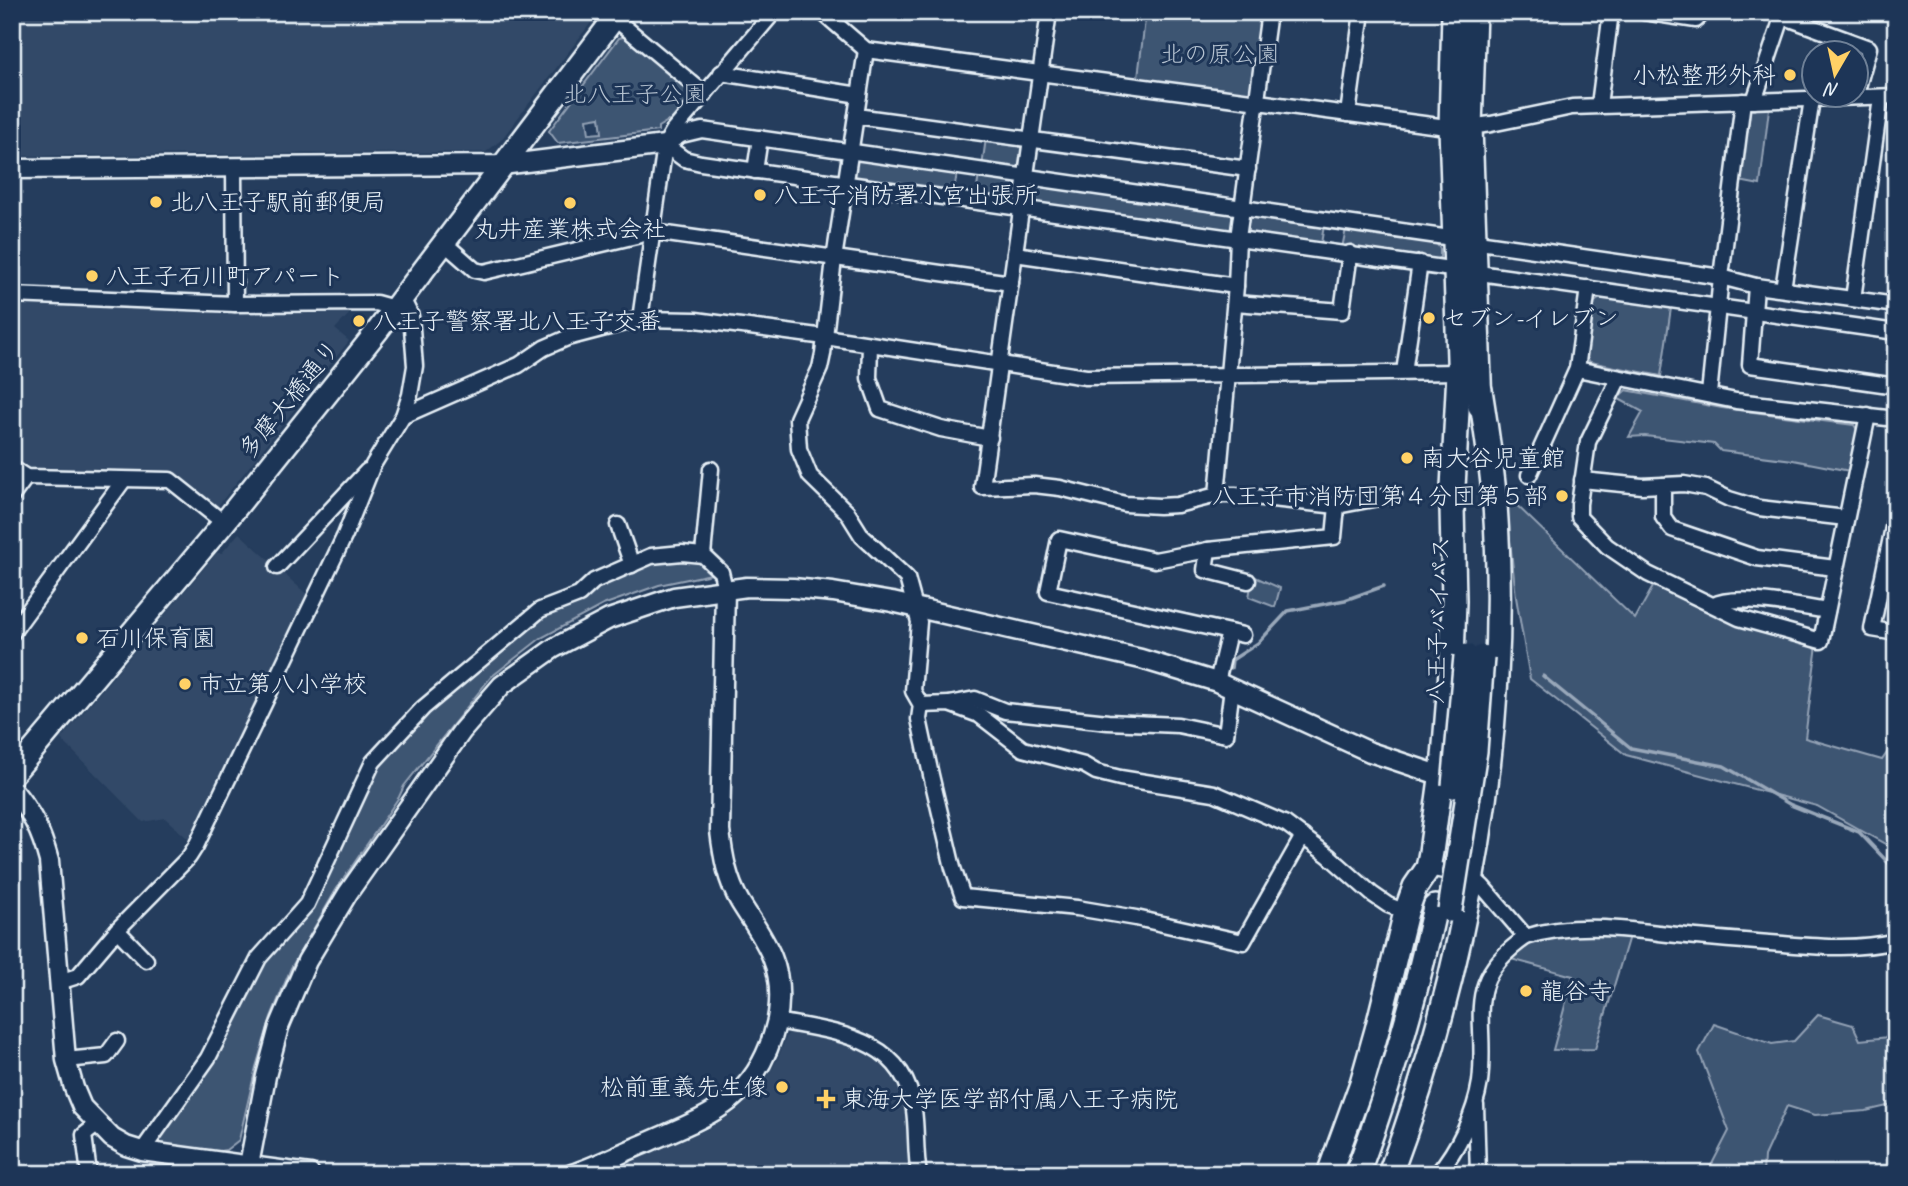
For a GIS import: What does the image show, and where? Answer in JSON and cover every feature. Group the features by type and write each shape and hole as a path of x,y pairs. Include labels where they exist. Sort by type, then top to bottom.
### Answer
{"highway":[{"name":"八王子バイパス","path":"1374,1174 1418,1042 1443,908 1459,749 1474,657 1483,574 1480,390 1466,271 1454,12"},
{"name":"八王子バイパス","path":"1461,127 1474,12"},
{"name":"八王子バイパス","path":"1466,271 1458,372 1474,657"},
{"path":"1329,1174 1369,1056 1391,979 1406,912 1415,887 1428,868 1441,776 1452,647 1452,507 1458,372"},
{"path":"1390,1174 1440,1021 1471,876 1484,788 1497,649 1497,568 1494,492 1480,390"},
{"name":"八王子バイパス","path":"1357,1174 1375,1127 1443,908"},
{"path":"1348,1174 1362,1143 1375,1127"}],"main road":[{"name":"多摩大橋通り","path":"12,775 224,523 398,303 617,15"}],"street":[{"path":"640,319 666,145 673,131 774,12"},
{"path":"822,12 866,50 1461,127 1572,107 1800,99"},
{"path":"1049,12 982,486 1034,485 1060,488 1125,504 1159,506 1177,505 1217,495 1275,498 1337,506 1394,495"},
{"path":"1217,495 1235,303 1238,237 1269,12"},
{"path":"1349,114 1362,12"},
{"path":"1599,105 1611,12"},
{"path":"1644,12 1696,20 1704,12"},
{"path":"1709,394 1721,277 1748,101 1783,14 1844,38"},
{"path":"617,15 705,94"},
{"path":"866,50 820,368 797,419 799,449 810,476 847,512 862,536 907,578 919,622 913,691 921,705 919,719 953,868 963,897 1077,908 1147,920 1243,942 1303,836"},
{"path":"721,74 859,95"},
{"path":"1853,299 1889,97 1870,96"},
{"path":"1783,289 1811,108"},
{"path":"856,116 1248,169"},
{"path":"12,169 502,165 666,145 681,135 702,130 1721,277 1756,286 1896,305"},
{"path":"755,171 761,138"},
{"path":"666,145 684,159 755,171 1238,237 1896,332"},
{"path":"234,168 235,304"},
{"path":"443,242 475,270 484,272 653,232 1011,284"},
{"path":"1235,303 1342,311 1350,253"},
{"path":"1015,254 1236,286"},
{"path":"1404,372 1420,263"},
{"path":"1756,286 1750,365 1896,386"},
{"path":"1529,475 1577,369 1588,288"},
{"path":"12,295 235,304 398,303 411,316 415,366 403,416 373,465 345,535 196,846 189,857 117,930 78,976 59,982"},
{"path":"403,416 519,365 544,348 567,338 640,319 696,320 1086,377 1458,372"},
{"path":"870,345 869,378 880,409 941,429 990,439"},
{"path":"1577,369 1735,401 1896,419"},
{"path":"1619,378 1588,442 1579,517 1592,533 1647,574 1739,618 1821,641 1868,415"},
{"path":"276,567 373,465"},
{"path":"12,468 26,477 170,480 224,523"},
{"path":"703,555 711,469"},
{"path":"12,496 26,477"},
{"path":"1582,480 1642,486 1684,484 1706,488 1729,499 1759,508 1846,518"},
{"path":"12,633 123,481"},
{"path":"1663,485 1663,517 1672,529 1758,558 1835,568"},
{"path":"921,705 975,699 1005,711 1108,722 1178,725 1226,735 1225,685 1236,633 1048,593 1059,539 1155,560 1208,550 1334,537 1337,506"},
{"path":"1896,513 1872,629 1896,634"},
{"path":"618,525 632,565"},
{"path":"1208,550 1205,570 1248,581"},
{"path":"142,1151 208,1058 259,958 307,904 373,762 423,708 540,610 579,595 594,581 651,556 682,553 703,555 721,572 725,589 721,701 722,850 727,872 739,901 773,958 780,988 777,1021 765,1059 755,1076 724,1105 702,1118 572,1174"},
{"path":"249,1165 266,1076 279,1027 307,961 348,893 462,731 502,685 554,648 622,614 674,597 747,586 793,587 868,598 1140,659 1225,685 1370,752 1484,788"},
{"path":"1714,606 1722,600 1749,601 1827,611"},
{"path":"949,704 979,715 1023,749 1120,778 1214,793 1286,824 1372,894 1388,905 1406,912"},
{"path":"12,789 27,807 41,832 49,861 66,1060 82,1107 112,1138 142,1151 310,1174"},
{"path":"1428,868 1471,876 1526,937"},
{"path":"1478,1174 1476,1104 1481,1058 1480,1000 1497,961 1526,937 1546,930 1603,927 1723,940 1841,948 1875,946 1896,941"},
{"path":"117,930 146,960"},
{"path":"777,1021 848,1035 864,1041 885,1056 908,1087 914,1108 919,1174"},
{"path":"66,1060 106,1056 117,1041"},
{"path":"1437,1174 1452,1152 1476,1104"},
{"path":"89,1174 84,1135 98,1124"},
{"path":"12,1163 16,1174"}],"shaded area":[{"path":"12,12 599,12 501,140 486,152 12,156"},
{"path":"12,301 352,311 335,329 349,341 217,507 175,474 24,470 12,461"},
{"path":"239,533 314,601 196,846 165,818 143,822 61,739 217,553 222,553"},
{"name":"東海大学医学部付属八王子病院","path":"791,1032 845,1042 870,1054 886,1068 901,1093 907,1114 911,1174 604,1174 710,1128 737,1111 765,1082 787,1035"}],"green space":[{"name":"北の原公園","path":"1146,12 1269,12 1257,101 1137,85"},
{"name":"北八王子公園","path":"628,36 692,91 694,98 672,124 668,121 658,127 658,131 558,143 549,131 619,38","holes":["600,117 602,133 589,134 587,119"]},
{"path":"1770,100 1760,185 1734,180 1743,101"},
{"path":"986,138 1020,143 1023,148 1021,164 1012,171 982,167"},
{"path":"861,157 1435,241 1440,249 1440,257 1434,262 857,179 853,173 854,163","holes":["957,173 979,175 976,194 954,191","1324,225 1346,229 1342,248 1321,244"]},
{"path":"1600,298 1671,308 1661,376 1590,362 1585,355 1592,304"},
{"path":"1626,390 1722,408 1854,425 1859,433 1850,471 1793,460 1721,451 1714,444 1645,436 1629,437 1643,412 1617,398"},
{"path":"1505,494 1635,619 1654,585 1817,645 1805,738 1882,760 1896,740 1896,850 1817,806 1626,755 1530,679 1516,597"},
{"path":"682,553 721,572 659,585 603,605 541,638 491,677 404,786 336,890 291,968 271,1017 239,1140 226,1150 215,1152 149,1142 208,1058 259,958 307,904 373,762 517,628 594,581"},
{"path":"1253,576 1280,588 1275,607 1249,597"},
{"path":"1593,930 1629,936 1595,1049 1553,1050 1573,976 1511,959 1529,943 1555,934"},
{"path":"1896,997 1896,1104 1866,1111 1815,1115 1787,1106 1764,1156 1763,1174 1689,1174 1711,1166 1729,1131 1699,1052 1714,1024 1772,1044 1794,1041 1818,1015 1853,1025 1860,1040 1889,1037 1889,999"}],"waterway":[{"path":"1231,668 1232,660 1258,643 1288,611 1345,600 1384,586"},
{"path":"1543,676 1631,748 1724,766 1791,805 1859,832 1896,871"}],"place":[{"name":"小松整形外科","path":"1790,75"},
{"name":"八王子消防署小宮出張所","path":"760,195"},
{"name":"北八王子駅前郵便局","path":"156,202"},
{"name":"丸井産業株式会社","path":"570,203"},
{"name":"八王子石川町アパート","path":"92,276"},
{"name":"セブン-イレブン","path":"1429,318"},
{"name":"八王子警察署北八王子交番","path":"359,321"},
{"name":"南大谷児童館","path":"1407,458"},
{"name":"八王子市消防団第４分団第５部","path":"1562,496"},
{"name":"石川保育園","path":"82,638"},
{"name":"市立第八小学校","path":"185,684"},
{"name":"龍谷寺","path":"1526,991"},
{"name":"松前重義先生像","path":"782,1087"},
{"name":"東海大学医学部付属八王子病院","path":"826,1099"}]}
